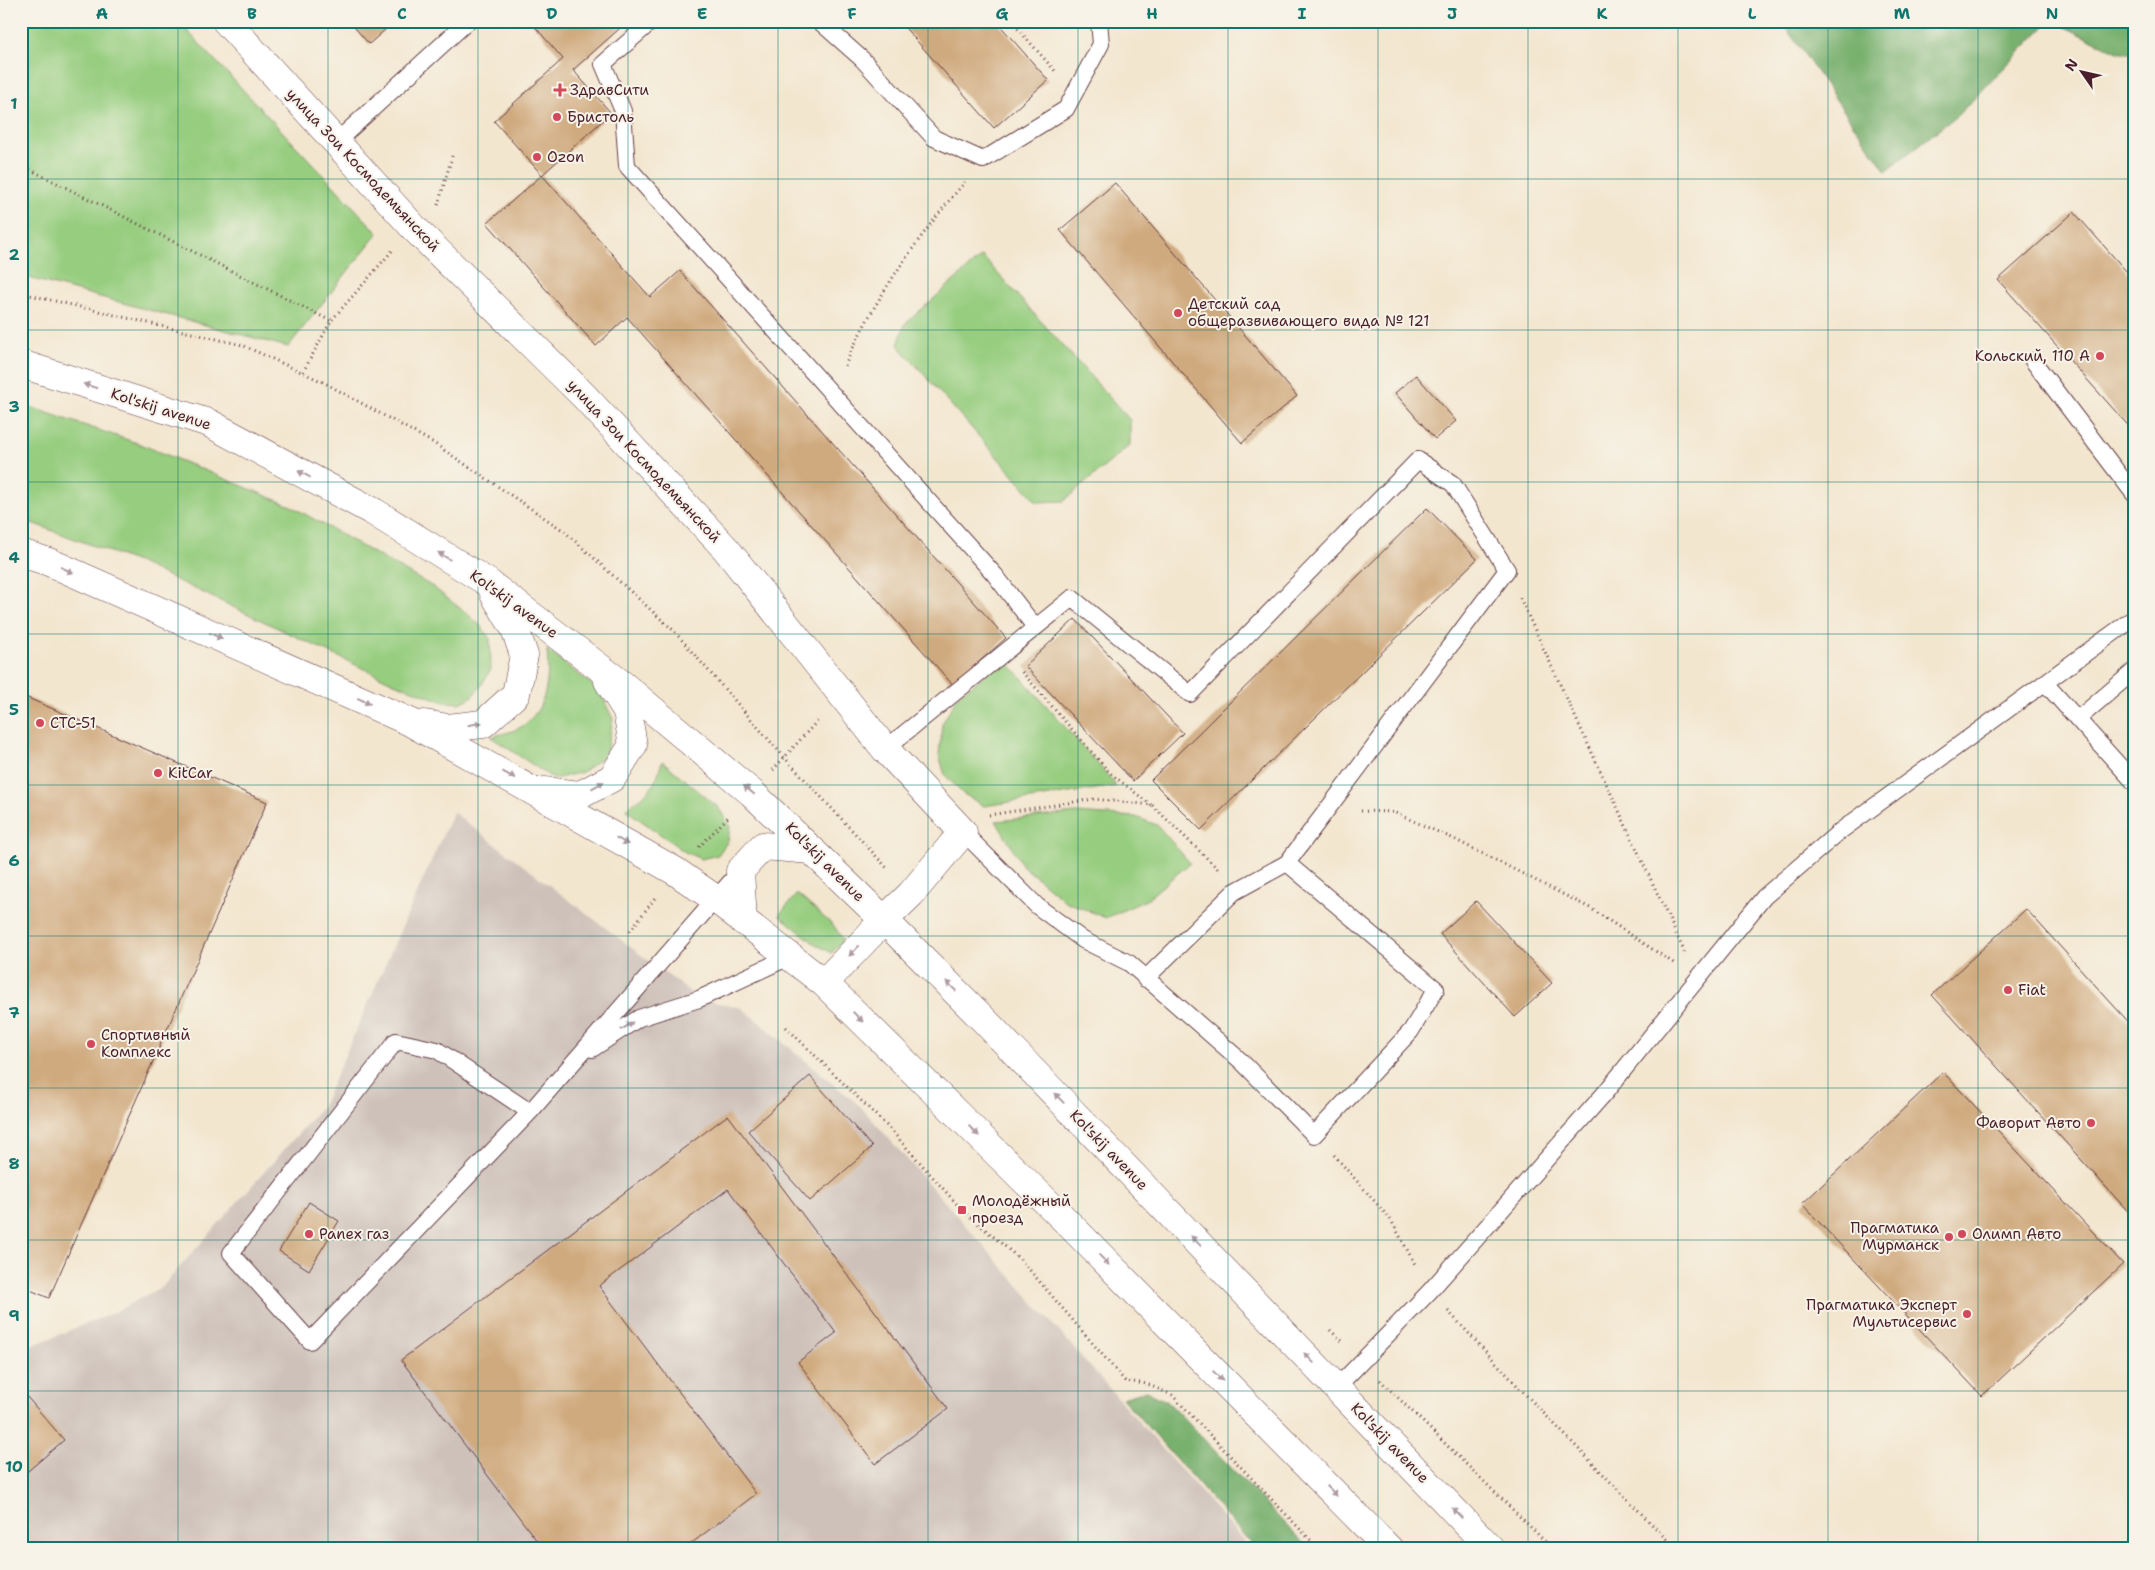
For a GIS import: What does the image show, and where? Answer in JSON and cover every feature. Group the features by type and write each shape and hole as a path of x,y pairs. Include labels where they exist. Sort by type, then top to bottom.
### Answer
{"main road":[{"name":"улица Зои Космодемьянской","path":"226,21 415,228 584,396 726,550 885,749 963,832"},
{"name":"Kol'skij avenue","path":"21,364 209,423 374,512 487,582 598,665 786,823 884,920 985,1021 1491,1549"},
{"path":"21,553 49,562 410,722 535,790 676,871 717,900 824,983 1070,1225 1389,1549"},
{"path":"410,722 448,728 483,724 516,694 524,655 515,629 487,582"},
{"path":"535,790 580,795 612,778 634,744 627,711 598,665"},
{"path":"824,983 911,894 963,832"},
{"path":"743,921 740,871 763,846 812,850"}],"lane":[{"path":"336,142 468,21"},
{"path":"652,21 603,64 623,112 628,166 994,575 1035,627"},
{"path":"819,21 862,59 934,138 983,160 1066,108 1101,44 1099,21"},
{"path":"2033,361 2134,494"},
{"path":"885,749 1072,598 1190,694 1418,460 1453,484 1507,570 1287,863 1234,892 1145,979"},
{"path":"1337,1387 1363,1363 1430,1291 1604,1094 1764,897 1839,832 2134,618"},
{"path":"2079,718 2134,671"},
{"path":"2045,683 2079,718 2134,782"},
{"path":"763,846 786,823"},
{"path":"963,832 1037,906 1083,940 1129,963 1145,979 1241,1061 1314,1135 1411,1030 1436,989 1287,863"},
{"path":"530,1112 437,1050 396,1041 231,1253 310,1340 530,1112 717,900 740,871"},
{"path":"572,1063 639,1018 699,999 790,957"}],"path":[{"path":"1011,21 1058,74 1066,108"},
{"path":"833,395 858,333 934,218 983,160"},
{"path":"21,165 330,321"},
{"path":"302,372 330,321 415,228"},
{"path":"21,293 242,345 323,382 432,442 564,531 672,630 784,757 911,894"},
{"path":"1507,570 1697,978"},
{"path":"1005,651 1033,687 1110,773 1152,805 1218,869 1234,892"},
{"path":"986,815 1094,799 1152,805"},
{"path":"1327,810 1393,812 1454,839 1590,908 1697,978"},
{"path":"786,1027 891,1130 962,1210 1021,1260 1125,1381 1147,1384 1172,1395 1319,1549"},
{"path":"1314,1135 1350,1171 1390,1220 1430,1291 1527,1396 1676,1549"},
{"path":"1329,1328 1553,1549"}],"shaded area":[{"path":"453,812 699,999 742,1008 861,1107 1251,1549 21,1549 21,1350 113,1313 163,1286 322,1107"}],"green space":[{"path":"21,21 178,21 378,233 288,347 21,276"},
{"path":"1209,21 1257,21 1242,27"},
{"path":"1781,21 2050,21 1959,114 1886,171"},
{"path":"2052,21 2134,21 2134,53 2120,53"},
{"path":"982,256 1130,420 1130,445 1064,501 1037,502 898,345 905,324"},
{"path":"21,404 143,445 291,506 433,587 481,626 490,639 491,669 480,688 470,698 460,703 444,702 394,683 140,563 21,519"},
{"path":"547,650 599,690 613,719 606,754 583,772 554,779 491,737 521,727 537,711 542,702 547,682"},
{"path":"1005,659 1116,786 984,806 962,793 945,775 939,755 942,724 957,697"},
{"path":"662,761 718,807 730,826 728,841 718,855 701,859 685,852 625,809 650,790"},
{"path":"1076,813 1136,817 1157,825 1190,863 1146,900 1106,918 1065,901 1023,866 996,821"},
{"path":"797,894 834,926 843,940 832,953 815,944 779,915"},
{"path":"1146,1391 1168,1402 1309,1549 1256,1549 1122,1398"}],"building":[{"path":"349,21 395,21 369,44"},
{"path":"530,21 628,21 573,70 611,113 542,175 494,121 563,59"},
{"path":"899,21 996,21 1048,80 994,128"},
{"path":"542,175 650,297 680,271 1006,638 953,685 627,317 596,346 487,223"},
{"name":"Детский сад общеразвивающего вида № 121","path":"1115,183 1297,396 1242,443 1060,230"},
{"name":"Кольский, 110 А","path":"2074,212 2134,280 2134,432 1998,280"},
{"path":"1416,375 1456,421 1435,439 1395,393"},
{"path":"1427,508 1477,559 1201,830 1151,780"},
{"path":"1075,619 1183,733 1133,781 1025,666"},
{"name":"Спортивный Комплекс","path":"21,695 267,802 49,1298 21,1286"},
{"path":"1476,901 1552,983 1515,1017 1440,934"},
{"name":"Фаворит Авто","path":"2026,909 2134,1028 2134,1218 1932,995"},
{"name":"Олимп Авто","path":"1943,1072 2123,1264 1982,1396 1802,1204"},
{"path":"810,1076 872,1147 810,1201 748,1131"},
{"path":"728,1115 948,1409 875,1464 798,1362 836,1333 728,1189 599,1286 756,1494 684,1549 543,1549 401,1360"},
{"path":"309,1202 339,1221 309,1270 279,1251"},
{"path":"21,1390 64,1440 21,1477"}],"place":[{"name":"ЗдравСити","path":"560,90"},
{"name":"Бристоль","path":"557,117"},
{"name":"Ozon","path":"537,157"},
{"name":"Детский сад общеразвивающего вида № 121","path":"1178,313"},
{"name":"Кольский, 110 А","path":"2100,356"},
{"name":"СТС-51","path":"40,723"},
{"name":"KitCar","path":"158,773"},
{"name":"Fiat","path":"2008,990"},
{"name":"Спортивный Комплекс","path":"91,1044"},
{"name":"Фаворит Авто","path":"2091,1123"},
{"name":"Молодёжный проезд","path":"962,1210"},
{"name":"Panex газ","path":"309,1234"},
{"name":"Олимп Авто","path":"1962,1234"},
{"name":"Прагматика Мурманск","path":"1949,1237"},
{"name":"Прагматика Эксперт Мультисервис","path":"1967,1314"}]}
